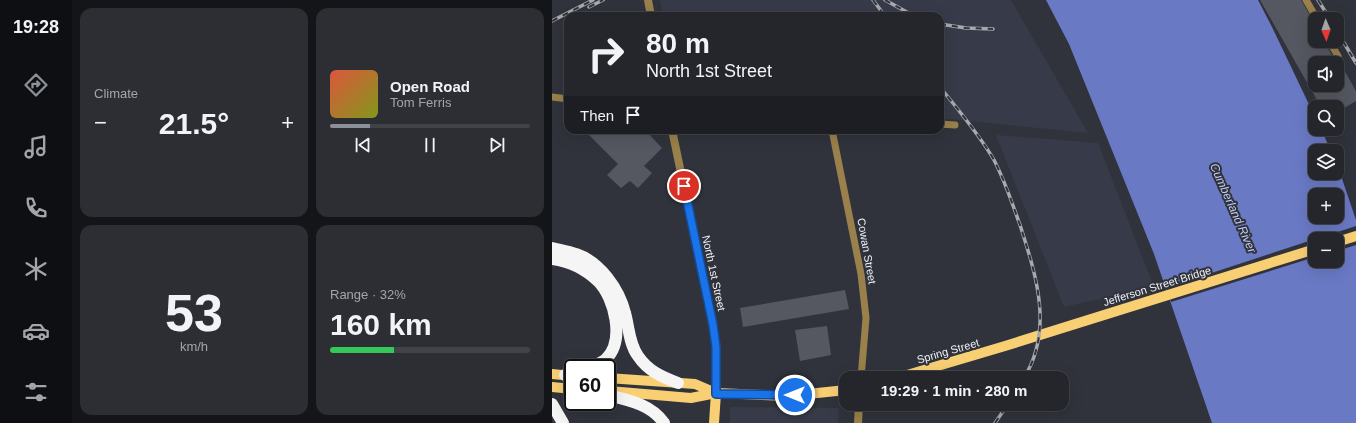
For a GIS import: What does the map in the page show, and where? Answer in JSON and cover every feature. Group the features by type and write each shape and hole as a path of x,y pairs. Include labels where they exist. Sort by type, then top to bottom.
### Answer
{"highway":[{"path":"552,248 577,254 598,267 612,284 621,299 633,347 638,356 658,376 678,383"},
{"path":"552,259 570,262 599,282 606,293 614,311 617,327 614,348 606,359"},
{"path":"616,397 640,404 661,418 664,423"},
{"path":"552,404 562,421"}],"main road":[{"path":"1344,240 1356,236"},
{"name":"Jefferson Street Bridge","path":"1005,346 1308,251"},
{"name":"Spring Street","path":"921,371 1005,346"},
{"path":"552,374 564,375"},
{"path":"616,379 695,384 716,394"},
{"path":"552,387 564,388"},
{"path":"616,392 691,398 716,394 789,396 839,391"},
{"name":"North 1st Street","path":"714,423 716,394"}],"street":[{"path":"648,0 650,12"},
{"path":"1306,0 1313,12"},
{"path":"1334,48 1338,56"},
{"path":"552,97 564,98"},
{"path":"944,124 955,125"},
{"name":"North 1st Street","path":"673,134 713,325 716,347 716,394"},
{"name":"Cowan Street","path":"833,134 861,274 866,318 862,371"},
{"path":"858,423 859,411"}],"shaded area":[{"path":"660,0 1011,0 1088,133 944,118 944,12 662,12"},
{"path":"996,135 1098,143 1154,287 1064,307"},
{"path":"730,407 839,408 838,423 730,423"}],"water":[{"name":"Cumberland River","path":"1046,0 1258,0 1308,102 1308,136 1324,136 1328,144 1308,144 1308,180 1342,180 1356,220 1356,423 1212,423 1154,254 1069,44"}],"pier":[{"path":"1356,226 1356,245 1344,249 1344,232 1338,232"},
{"path":"1308,241 1308,259 1171,302 1166,288"}],"building":[{"path":"1260,0 1301,0 1308,12 1308,48 1328,48 1332,56 1308,56 1308,84"},
{"path":"1344,70 1356,91 1356,101 1344,108 1344,100 1317,100 1312,92 1344,92"},
{"path":"588,134 649,134 662,148 644,166 652,173 638,188 630,181 621,188 607,175 618,164"},
{"path":"845,290 849,309 743,327 740,308"},
{"path":"827,326 831,355 800,361 795,330"}],"railway":[{"path":"570,12 593,0"},
{"path":"589,7 603,0"},
{"path":"873,0 882,12"},
{"path":"885,0 907,12"},
{"path":"1318,0 1326,12"},
{"path":"552,21 564,15"},
{"path":"944,25 966,28 993,29"},
{"path":"1344,43 1356,63"},
{"path":"944,92 975,132 994,160 1011,200 1032,263 1039,302 1040,321 1038,340 1033,359 1027,371"},
{"path":"995,423 1003,411"}],"route":[{"path":"684,186 713,325 716,347 716,394 795,395"}]}
